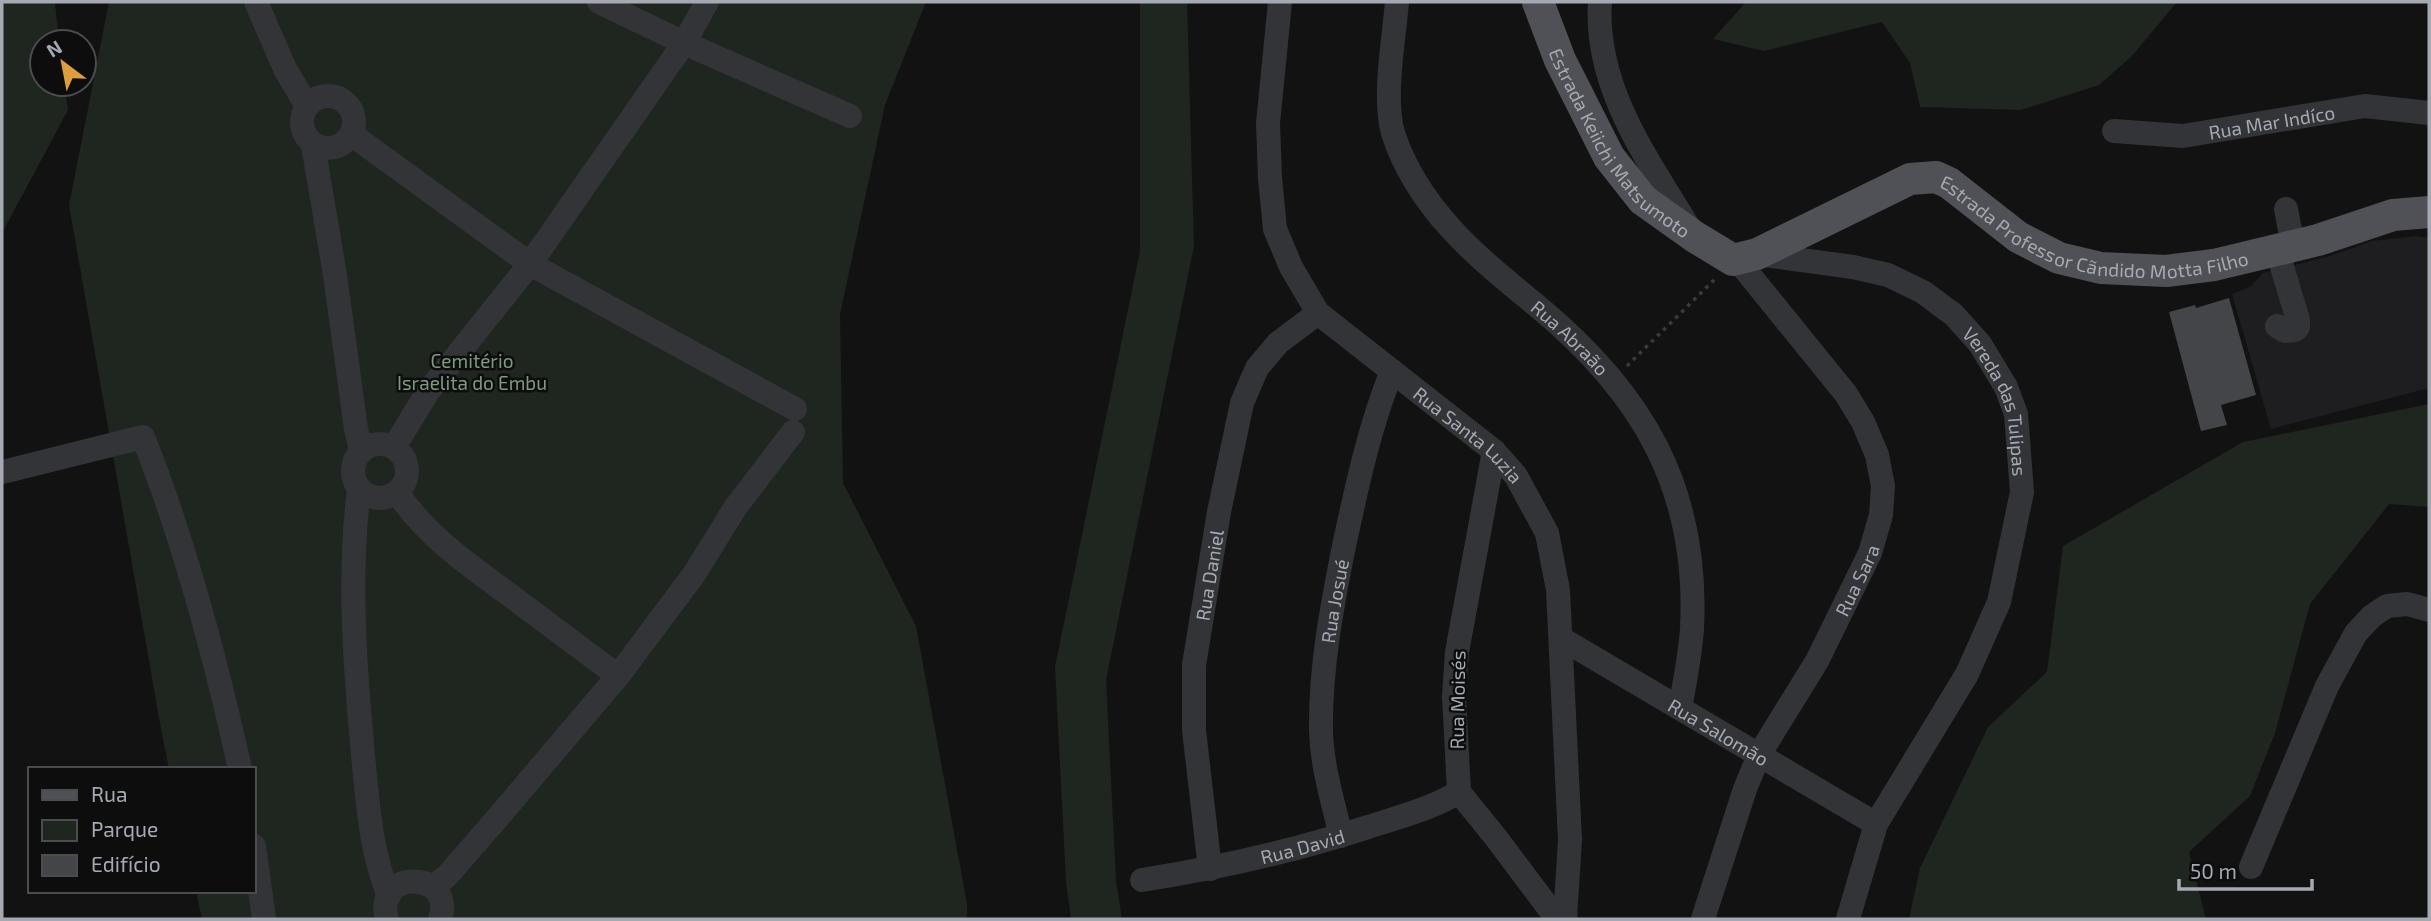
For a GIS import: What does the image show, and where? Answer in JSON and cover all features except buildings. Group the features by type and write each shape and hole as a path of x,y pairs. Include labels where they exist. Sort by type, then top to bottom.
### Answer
{"main road":[{"name":"Estrada Keiichi Matsumoto","path":"1538,2 1560,60 1609,157 1643,200 1695,237 1745,257"},
{"name":"Estrada Professor Cãndido Motta Filho","path":"1745,257 1910,179 1924,176 1936,177 1949,183 2018,237 2059,258 2101,268 2166,271 2214,265 2285,248 2393,215 2429,212"}],"street":[{"path":"256,2 285,69 307,106"},
{"path":"599,2 684,43 850,116"},
{"path":"394,447 427,393 530,264 684,43 707,2"},
{"name":"Rua Santa Luzia","path":"1280,2 1268,122 1270,178 1275,229 1291,267 1318,313 1494,451 1516,476 1547,533 1558,590 1562,639 1570,840 1565,919"},
{"name":"Rua Abraão","path":"1397,2 1389,103 1392,131 1406,165 1443,220 1463,242 1542,310 1613,379 1637,411 1655,442 1682,511 1691,586 1692,630 1680,708"},
{"path":"1600,2 1599,18 1607,69 1624,117 1695,237"},
{"path":"313,145 330,149 346,142 352,134 354,117 351,109 338,98 321,97 307,106 301,122 302,130 313,145 361,450"},
{"name":"Rua Mar Indíco","path":"2114,131 2183,136 2365,106 2429,113"},
{"path":"352,134 530,264 794,420 695,573 618,676 447,876 433,887"},
{"path":"2277,326 2286,331 2298,327 2285,248 2286,209"},
{"name":"Rua Sara","path":"1703,919 1745,789 1759,755 1817,661 1870,553 1881,515 1883,486 1877,455 1863,422 1846,394 1743,267 1745,257"},
{"name":"Vereda das Tulipas","path":"1745,257 1853,267 1888,275 1923,292 1954,315 1980,344 2006,387 2016,414 2022,492 1999,603 1967,674 1876,824 1848,919"},
{"name":"Rua Daniel","path":"1210,869 1195,730 1194,665 1224,487 1242,403 1257,368 1278,343 1318,313"},
{"name":"Rua Josué","path":"1341,836 1327,781 1321,733 1323,682 1333,602 1360,466 1392,371"},
{"path":"2,472 143,437 184,559 220,685 240,767"},
{"path":"359,489 373,498 389,497 403,486 407,469 405,460 394,447 377,443 361,450 352,465 352,473 359,489 353,587 360,721 372,838 388,907"},
{"name":"Rua Moisés","path":"1459,792 1454,696 1457,652 1494,451"},
{"path":"397,492 406,507 425,527 470,566 618,676"},
{"path":"2251,867 2327,685 2356,633 2372,616 2387,606 2407,604 2429,610"},
{"name":"Rua Salomão","path":"1562,639 1876,824"},
{"path":"1459,792 1557,919"},
{"name":"Rua David","path":"1142,880 1210,869 1341,836 1439,804 1459,792"},
{"path":"256,861 264,919"},
{"path":"388,907 395,887 404,882 424,882 433,887 442,904 440,919"}],"path":[{"path":"1613,379 1745,257"}],"shaded area":[{"path":"2416,236 2429,238 2429,388 2271,429 2232,294 2250,287 2263,273 2330,256 2372,241"}],"green space":[{"path":"2,2 55,2 58,28 28,28 28,98 66,98 68,110 2,233"},
{"name":"Cemitério Israelita do Embu","path":"109,2 926,2 885,105 840,314 843,483 916,626 967,904 967,919 202,919 196,893 256,893 256,767 169,767 69,205 90,98 98,98 98,58"},
{"path":"1140,2 1187,2 1194,246 1106,680 1116,881 1122,919 1071,919 1066,882 1055,667 1140,251"},
{"path":"1746,2 2177,2 2132,56 2099,85 2021,110 1920,107 1910,63 1882,22 1764,51 1713,39"},
{"path":"2429,404 2429,507 2389,504 2310,604 2275,733 2250,796 2189,852 2206,919 1909,919 1920,868 1988,727 2047,672 2063,546 2243,442"}]}
